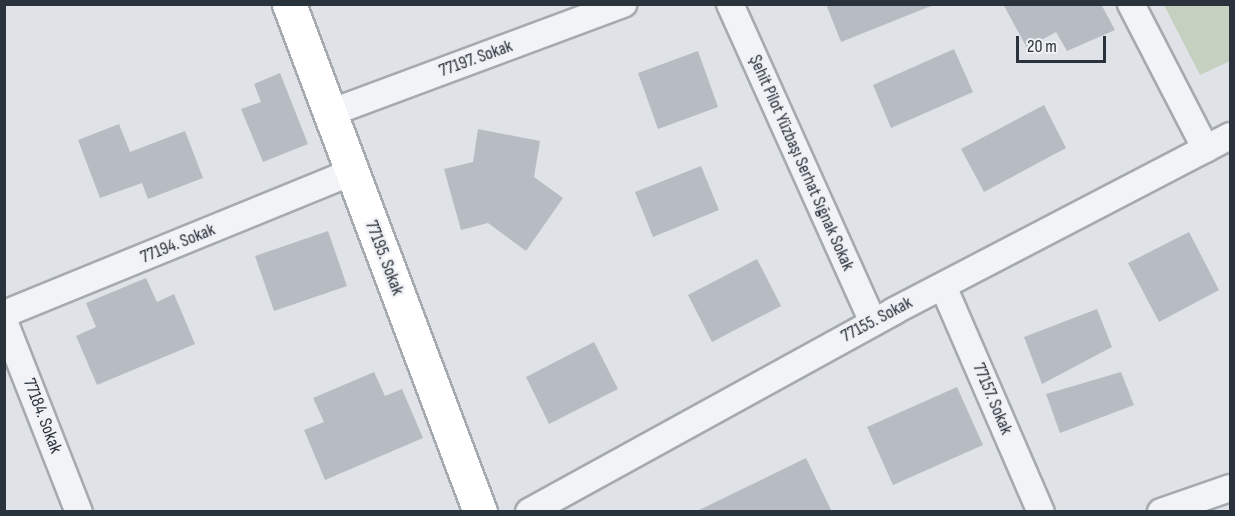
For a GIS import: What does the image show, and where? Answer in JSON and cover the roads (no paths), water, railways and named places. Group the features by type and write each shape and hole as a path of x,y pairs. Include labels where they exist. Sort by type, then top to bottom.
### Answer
{"main road":[{"name":"77195. Sokak","path":"289,4 480,512"}],"street":[{"name":"77197. Sokak","path":"330,113 623,4"},
{"name":"Şehit Pilot Yüzbaşı Serhat Sığnak Sokak","path":"730,4 873,322"},
{"path":"1131,4 1206,149"},
{"name":"77155. Sokak","path":"529,512 873,322 1230,136"},
{"name":"77194. Sokak","path":"4,314 352,172"},
{"name":"77157. Sokak","path":"943,286 1041,512"},
{"name":"77184. Sokak","path":"4,321 79,512"},
{"path":"1161,512 1230,488"}]}
